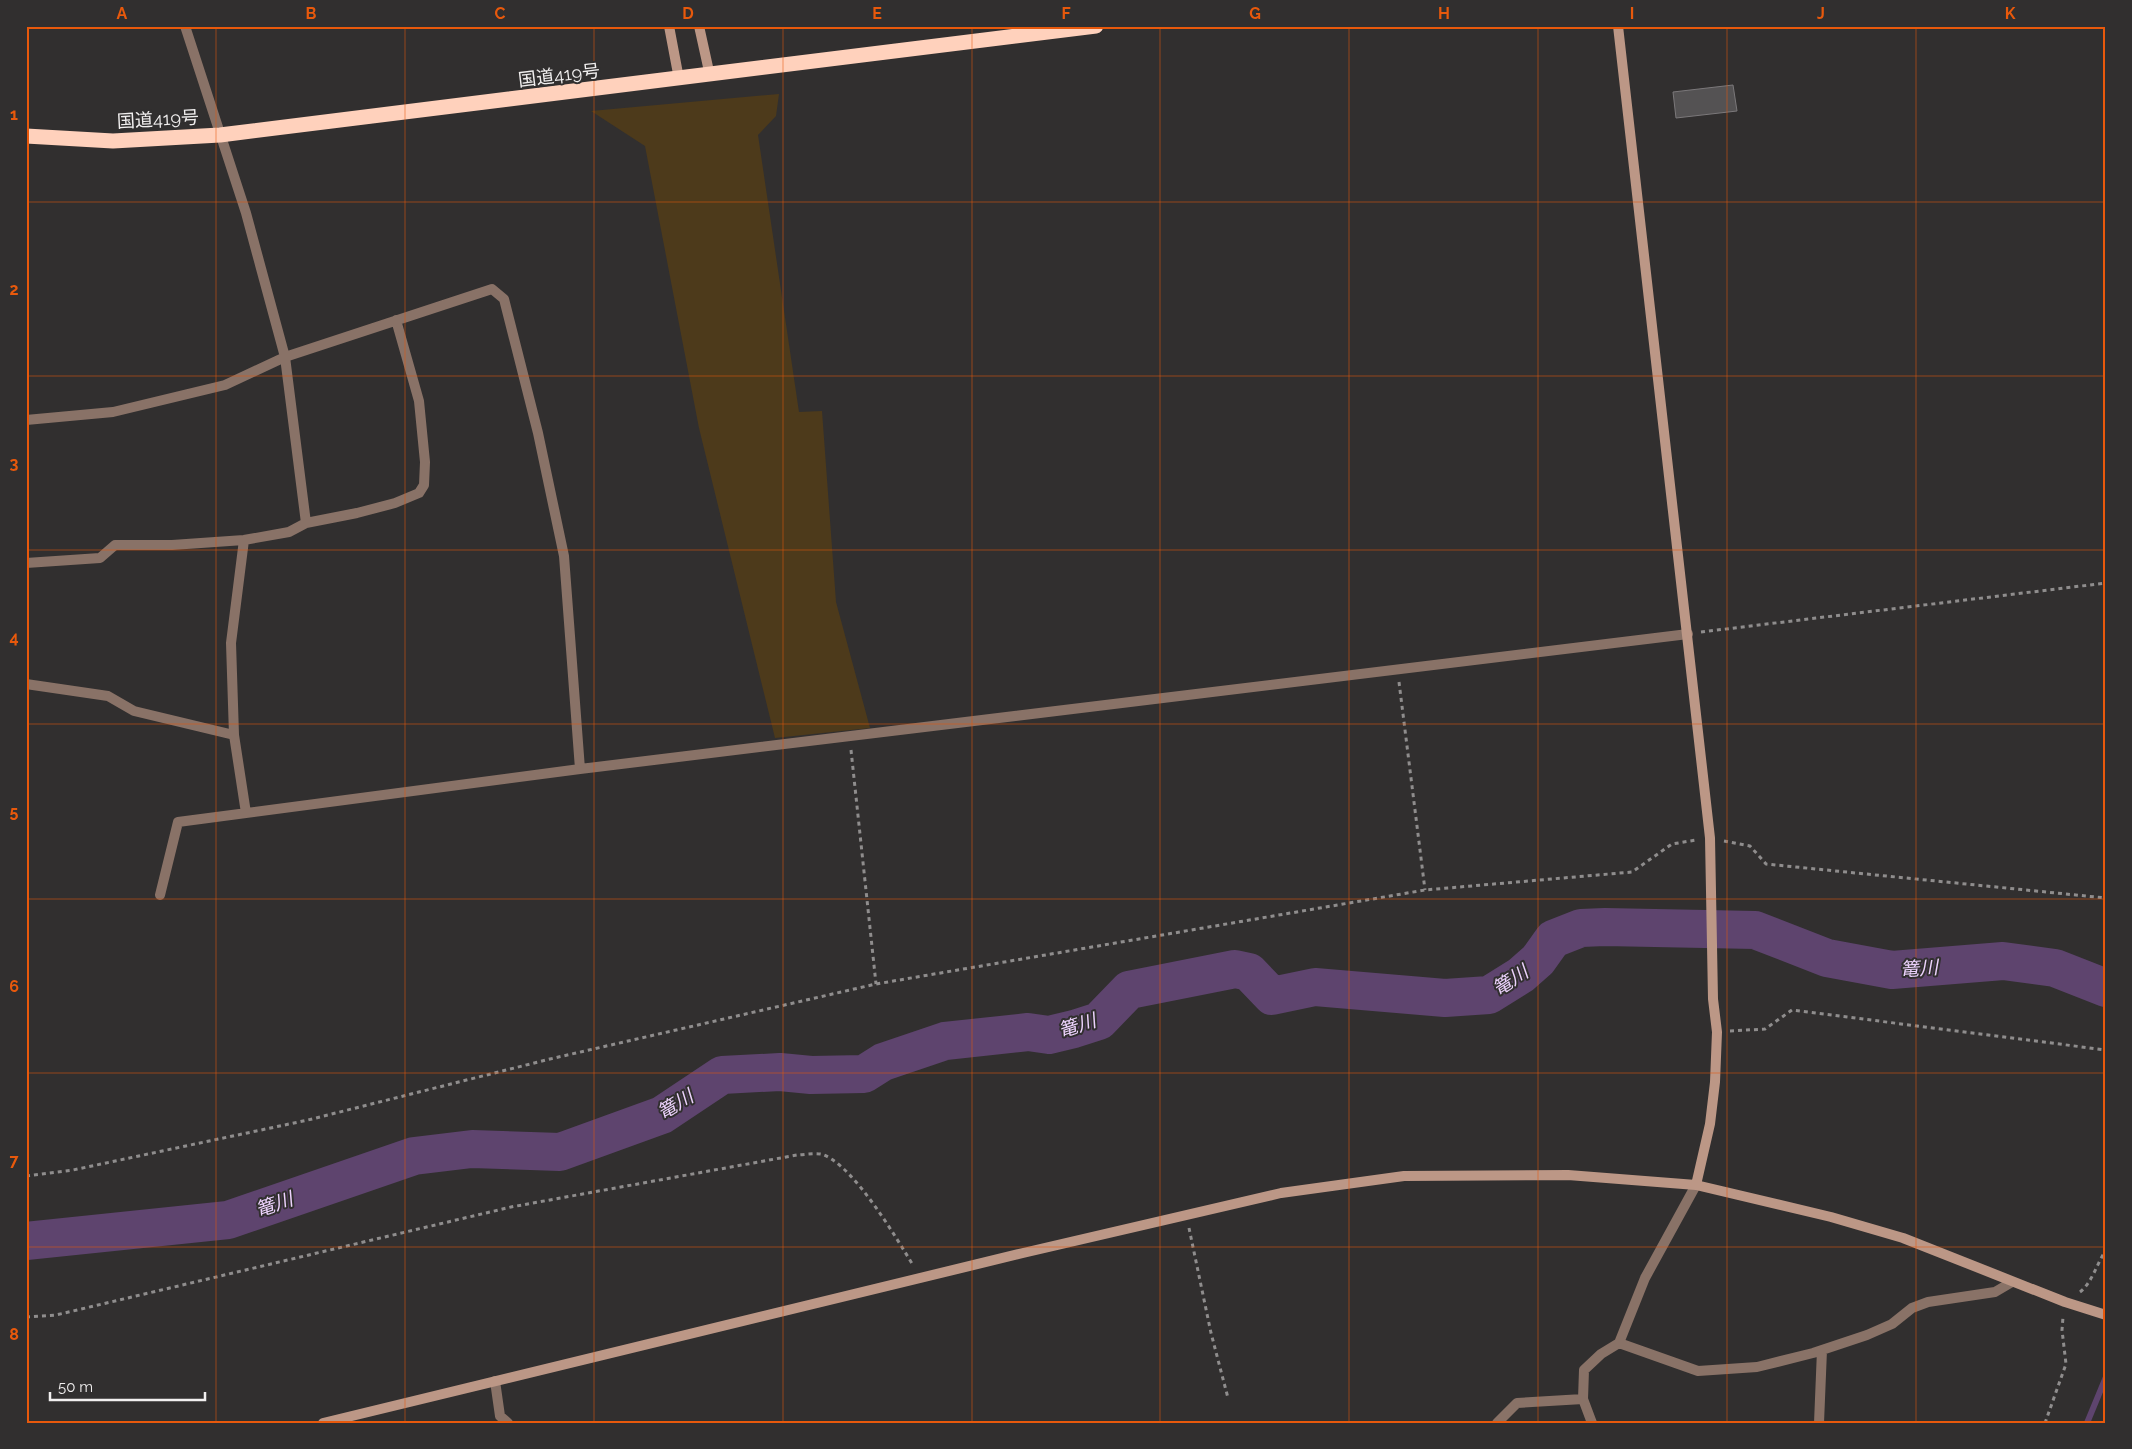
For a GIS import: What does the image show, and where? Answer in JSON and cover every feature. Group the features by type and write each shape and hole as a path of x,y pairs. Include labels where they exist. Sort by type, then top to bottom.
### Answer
{"highway":[{"name":"国道419号","path":"26,136 113,141 220,135 710,76 1096,26"}],"street":[{"path":"185,26 246,214 285,357 306,523"},
{"path":"669,26 679,79"},
{"path":"699,26 710,76"},
{"path":"1592,1423 1583,1400 1584,1370 1601,1354 1619,1343 1645,1278 1696,1185 1710,1124 1715,1082 1717,1032 1713,999 1710,838 1618,26"},
{"path":"26,420 114,412 225,385 285,357 492,289 504,299 538,433 564,556 580,769"},
{"path":"26,563 100,558 114,545 172,545 244,540 289,532 306,523 357,513 419,493 424,485 425,462 419,401 396,320"},
{"path":"244,540 231,643 234,735 246,813"},
{"path":"160,895 178,822 580,769 1688,634"},
{"path":"26,684 108,696 134,710 234,735"},
{"path":"323,1423 1281,1193 1404,1176 1568,1175 1696,1185 1831,1217 1903,1238 2012,1282 2106,1315"},
{"path":"1619,1343 1698,1371 1757,1367 1822,1350 1867,1335 1892,1324 1912,1308 1928,1302 1995,1292 2012,1282"},
{"path":"1819,1423 1822,1350"},
{"path":"495,1381 500,1416 508,1423"},
{"path":"1497,1423 1518,1403 1583,1400"}],"path":[{"path":"1688,634 2106,583"},
{"path":"1397,669 1425,890"},
{"path":"849,736 876,984"},
{"path":"26,1176 73,1170 308,1120 550,1059 876,984 1425,890 1632,872 1672,844 1710,838 1750,846 1766,864 2106,898"},
{"path":"1717,1032 1765,1029 1792,1010 2106,1050"},
{"path":"26,1317 56,1315 511,1207 797,1155 823,1154 847,1172 882,1216 922,1278"},
{"path":"1186,1215 1211,1333 1228,1398"},
{"path":"2045,1423 2066,1364 2062,1330 2065,1302 2086,1288 2106,1250"}],"shaded area":[{"path":"779,94 776,116 758,135 799,412 822,411 836,602 870,728 775,738 699,428 645,146 591,111"}],"building":[{"path":"1733,85 1737,111 1676,118 1673,92"}],"waterway":[{"name":"篭川","path":"26,1241 228,1220 414,1156 472,1149 560,1152 662,1115 722,1075 780,1072 811,1075 864,1074 883,1062 945,1041 1028,1032 1049,1035 1074,1029 1099,1021 1129,990 1235,969 1249,972 1272,996 1315,987 1445,998 1489,995 1521,975 1538,960 1553,939 1581,928 1755,930 1827,958 1892,970 2003,961 2055,968 2106,988"},
{"path":"2087,1423 2106,1377"}]}
